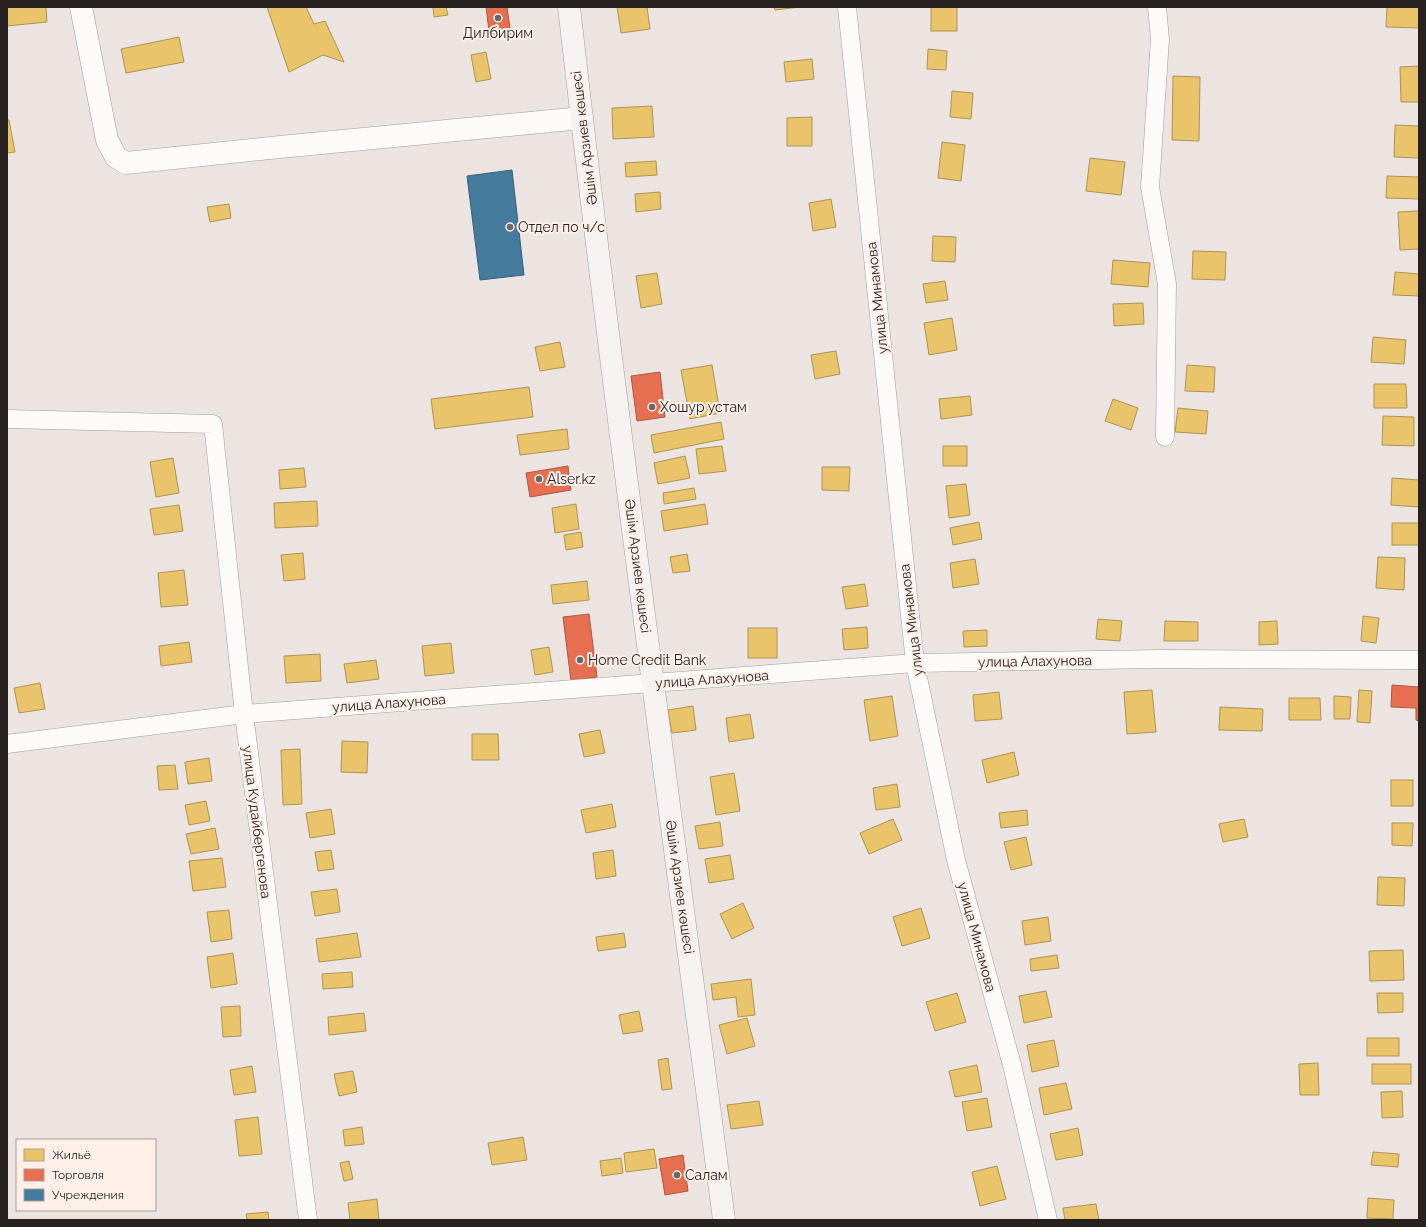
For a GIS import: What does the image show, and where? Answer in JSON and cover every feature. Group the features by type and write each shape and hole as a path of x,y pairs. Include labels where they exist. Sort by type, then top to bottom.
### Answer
{"main road":[{"name":"Әшім Арзиев көшесі","path":"569,7 653,684 724,1220"}],"street":[{"path":"81,7 107,140 116,157 126,163 582,118"},
{"name":"улица Минамова","path":"847,7 915,663 956,860 1012,1065 1048,1220"},
{"path":"1157,7 1160,39 1150,187 1167,284 1164,437"},
{"name":"улица Кудайбергенова","path":"7,418 213,424 244,714 308,1220"},
{"name":"улица Алахунова","path":"7,744 244,714 915,663 1160,659 1419,660"}],"building: Жильё":[{"path":"7,7 46,7 47,22 7,26"},
{"path":"267,7 306,7 314,24 325,21 344,62 323,55 289,72"},
{"path":"433,7 446,7 448,15 434,17"},
{"path":"617,7 647,7 650,29 621,33"},
{"path":"774,7 800,7 775,10"},
{"path":"931,7 957,7 957,31 931,31"},
{"path":"1387,7 1419,7 1419,28 1386,27"},
{"path":"179,37 184,62 126,73 121,49"},
{"path":"928,49 947,51 946,70 927,69"},
{"path":"486,52 491,79 476,82 471,55"},
{"path":"812,59 814,79 786,82 784,62"},
{"path":"1419,66 1419,102 1401,102 1400,67"},
{"path":"1173,76 1200,77 1199,141 1172,140"},
{"path":"952,91 973,93 971,119 950,117"},
{"path":"652,106 654,137 613,139 612,108"},
{"path":"812,117 812,146 787,146 787,118"},
{"path":"7,120 9,120 15,152 7,153"},
{"path":"1395,125 1419,126 1419,158 1394,157"},
{"path":"942,142 965,145 961,181 938,178"},
{"path":"1090,158 1125,162 1121,195 1086,191"},
{"path":"656,161 657,175 626,177 625,163"},
{"path":"1387,176 1419,177 1419,199 1386,198"},
{"path":"660,192 661,209 636,212 635,194"},
{"path":"831,199 836,227 813,231 809,203"},
{"path":"229,204 231,218 210,222 207,207"},
{"path":"1419,211 1419,249 1400,250 1398,212"},
{"path":"933,236 956,237 955,262 932,261"},
{"path":"1193,251 1226,252 1225,280 1192,279"},
{"path":"1113,260 1150,263 1148,287 1111,284"},
{"path":"1395,272 1419,274 1419,296 1393,295"},
{"path":"657,273 662,304 641,308 636,276"},
{"path":"945,281 948,300 926,303 923,284"},
{"path":"1143,303 1144,324 1114,326 1113,304"},
{"path":"952,318 957,350 929,355 924,323"},
{"path":"1373,337 1406,340 1404,364 1371,362"},
{"path":"560,342 565,367 540,371 535,347"},
{"path":"836,351 840,374 815,379 811,355"},
{"path":"712,365 720,413 690,419 681,370"},
{"path":"1187,365 1215,367 1214,392 1185,391"},
{"path":"1374,384 1406,384 1407,408 1374,408"},
{"path":"529,387 533,417 435,429 431,399"},
{"path":"970,396 972,415 941,419 939,399"},
{"path":"1113,399 1138,408 1131,430 1105,421"},
{"path":"1178,408 1208,411 1206,434 1175,432"},
{"path":"1383,416 1414,417 1414,446 1382,445"},
{"path":"721,422 724,439 654,453 651,435"},
{"path":"567,429 569,449 520,455 517,435"},
{"path":"722,446 726,471 699,474 696,449"},
{"path":"943,446 967,446 967,466 943,466"},
{"path":"685,456 690,478 658,484 654,463"},
{"path":"173,458 179,493 156,497 150,462"},
{"path":"822,467 850,467 849,491 822,490"},
{"path":"304,468 306,487 280,489 279,470"},
{"path":"1392,478 1419,480 1419,507 1391,505"},
{"path":"966,484 970,515 949,518 946,486"},
{"path":"694,488 696,499 664,504 663,493"},
{"path":"317,501 318,526 275,528 274,503"},
{"path":"576,504 579,529 555,533 552,508"},
{"path":"705,504 708,524 664,531 661,511"},
{"path":"179,505 183,531 154,535 150,509"},
{"path":"979,522 982,539 953,545 950,528"},
{"path":"1392,523 1419,523 1419,545 1392,545"},
{"path":"581,532 583,547 566,550 564,535"},
{"path":"303,553 305,579 284,581 281,555"},
{"path":"687,554 690,571 673,573 670,557"},
{"path":"1378,557 1405,558 1404,590 1376,588"},
{"path":"975,559 979,584 953,588 950,563"},
{"path":"184,570 188,605 161,607 158,573"},
{"path":"587,581 589,600 553,604 551,585"},
{"path":"865,584 868,606 846,609 842,587"},
{"path":"1363,616 1379,618 1376,643 1361,641"},
{"path":"1098,619 1122,621 1120,641 1096,639"},
{"path":"1165,621 1198,622 1198,641 1164,641"},
{"path":"1277,621 1278,644 1259,645 1259,622"},
{"path":"867,627 868,648 844,650 842,629"},
{"path":"748,628 777,628 777,658 748,658"},
{"path":"987,630 987,646 964,647 963,631"},
{"path":"189,642 192,662 161,666 159,646"},
{"path":"451,643 454,673 425,676 422,646"},
{"path":"549,647 553,672 535,675 531,650"},
{"path":"320,654 321,681 286,683 284,656"},
{"path":"376,660 379,679 347,683 344,664"},
{"path":"40,683 45,709 19,713 14,688"},
{"path":"1152,690 1156,732 1127,734 1124,692"},
{"path":"1359,690 1372,691 1370,723 1357,722"},
{"path":"999,692 1002,719 975,721 973,695"},
{"path":"892,696 898,736 870,741 864,700"},
{"path":"1334,696 1351,697 1350,719 1334,719"},
{"path":"1289,698 1320,698 1321,720 1289,720"},
{"path":"693,706 696,730 672,733 668,710"},
{"path":"1220,707 1263,709 1262,731 1219,730"},
{"path":"750,714 754,738 729,742 726,718"},
{"path":"600,730 605,753 584,757 579,734"},
{"path":"472,734 498,734 499,760 472,760"},
{"path":"342,741 368,742 367,773 341,772"},
{"path":"300,749 302,804 283,805 281,750"},
{"path":"1014,752 1019,775 987,783 982,760"},
{"path":"209,758 212,781 188,784 185,762"},
{"path":"175,765 178,789 159,790 157,766"},
{"path":"734,773 740,811 716,815 710,777"},
{"path":"1391,780 1413,780 1413,806 1391,806"},
{"path":"897,784 900,807 876,810 873,788"},
{"path":"206,801 210,821 189,825 185,805"},
{"path":"612,804 616,827 586,833 581,810"},
{"path":"331,809 335,834 310,838 306,813"},
{"path":"1027,810 1028,825 1001,828 999,813"},
{"path":"893,819 902,840 869,854 860,833"},
{"path":"1244,819 1248,837 1223,842 1219,824"},
{"path":"720,822 723,846 699,849 695,826"},
{"path":"1392,823 1413,823 1412,846 1392,845"},
{"path":"215,828 219,849 191,854 186,834"},
{"path":"1026,837 1032,865 1011,870 1004,842"},
{"path":"331,850 334,869 318,871 315,852"},
{"path":"613,850 616,876 596,879 593,853"},
{"path":"730,855 734,879 709,883 705,859"},
{"path":"222,858 226,887 193,891 189,861"},
{"path":"1378,877 1405,878 1404,906 1377,905"},
{"path":"337,889 340,912 315,916 311,892"},
{"path":"743,903 754,928 732,939 720,914"},
{"path":"921,908 930,938 902,946 893,917"},
{"path":"229,910 232,939 211,942 207,912"},
{"path":"1048,917 1051,941 1025,945 1022,921"},
{"path":"357,933 361,957 319,962 316,939"},
{"path":"624,933 626,947 598,951 596,937"},
{"path":"1403,950 1404,980 1370,981 1369,951"},
{"path":"233,953 237,984 211,988 207,957"},
{"path":"1057,955 1059,968 1031,971 1030,959"},
{"path":"352,972 353,987 323,989 322,974"},
{"path":"751,979 755,1015 738,1017 736,997 713,1000 711,984"},
{"path":"1046,991 1052,1017 1024,1023 1019,996"},
{"path":"957,993 966,1022 935,1031 926,1002"},
{"path":"1377,993 1403,993 1403,1012 1378,1013"},
{"path":"240,1006 241,1036 223,1037 221,1007"},
{"path":"639,1011 643,1031 623,1034 619,1015"},
{"path":"364,1013 366,1031 329,1035 328,1017"},
{"path":"747,1018 755,1046 727,1054 719,1025"},
{"path":"1367,1038 1399,1038 1399,1056 1367,1056"},
{"path":"1054,1040 1059,1066 1032,1072 1027,1045"},
{"path":"668,1058 672,1089 662,1090 658,1060"},
{"path":"1318,1063 1319,1095 1300,1095 1299,1064"},
{"path":"1372,1064 1411,1064 1411,1084 1372,1084"},
{"path":"977,1065 982,1092 955,1097 949,1071"},
{"path":"252,1066 256,1092 234,1095 230,1070"},
{"path":"353,1071 357,1092 339,1096 334,1074"},
{"path":"1066,1083 1072,1109 1044,1115 1039,1088"},
{"path":"1402,1091 1403,1117 1382,1118 1381,1092"},
{"path":"987,1098 992,1127 967,1131 962,1102"},
{"path":"759,1101 763,1125 731,1129 727,1105"},
{"path":"258,1117 262,1154 239,1156 235,1120"},
{"path":"362,1127 364,1144 345,1146 343,1130"},
{"path":"1078,1128 1083,1155 1056,1160 1050,1134"},
{"path":"523,1137 527,1160 492,1165 488,1143"},
{"path":"654,1149 657,1168 626,1172 624,1153"},
{"path":"1373,1152 1399,1154 1398,1167 1371,1165"},
{"path":"621,1158 623,1173 602,1176 600,1161"},
{"path":"349,1161 353,1179 344,1181 340,1163"},
{"path":"997,1166 1006,1199 980,1206 972,1172"},
{"path":"1368,1198 1394,1200 1393,1219 1367,1218"},
{"path":"377,1199 379,1220 350,1220 348,1203"},
{"path":"1096,1204 1099,1220 1065,1220 1063,1208"},
{"path":"268,1212 269,1220 247,1220 246,1214"}],"building: Торговля":[{"path":"486,7 507,7 511,36 490,39"},
{"path":"660,372 665,417 637,421 631,376"},
{"path":"568,466 571,490 530,497 526,473"},
{"path":"589,614 597,677 571,681 563,617"},
{"path":"1392,685 1419,687 1419,721 1416,720 1416,708 1391,707"},
{"path":"683,1155 688,1191 665,1195 659,1159"}],"building: Учреждения":[{"path":"512,170 524,275 480,280 467,176"}],"place":[{"name":"Дилбирим","path":"498,18"},
{"name":"Отдел по ч/с","path":"510,227"},
{"name":"Хошур устам","path":"652,407"},
{"name":"Alser.kz","path":"539,479"},
{"name":"Home Credit Bank","path":"580,660"},
{"name":"Салам","path":"677,1175"}]}
